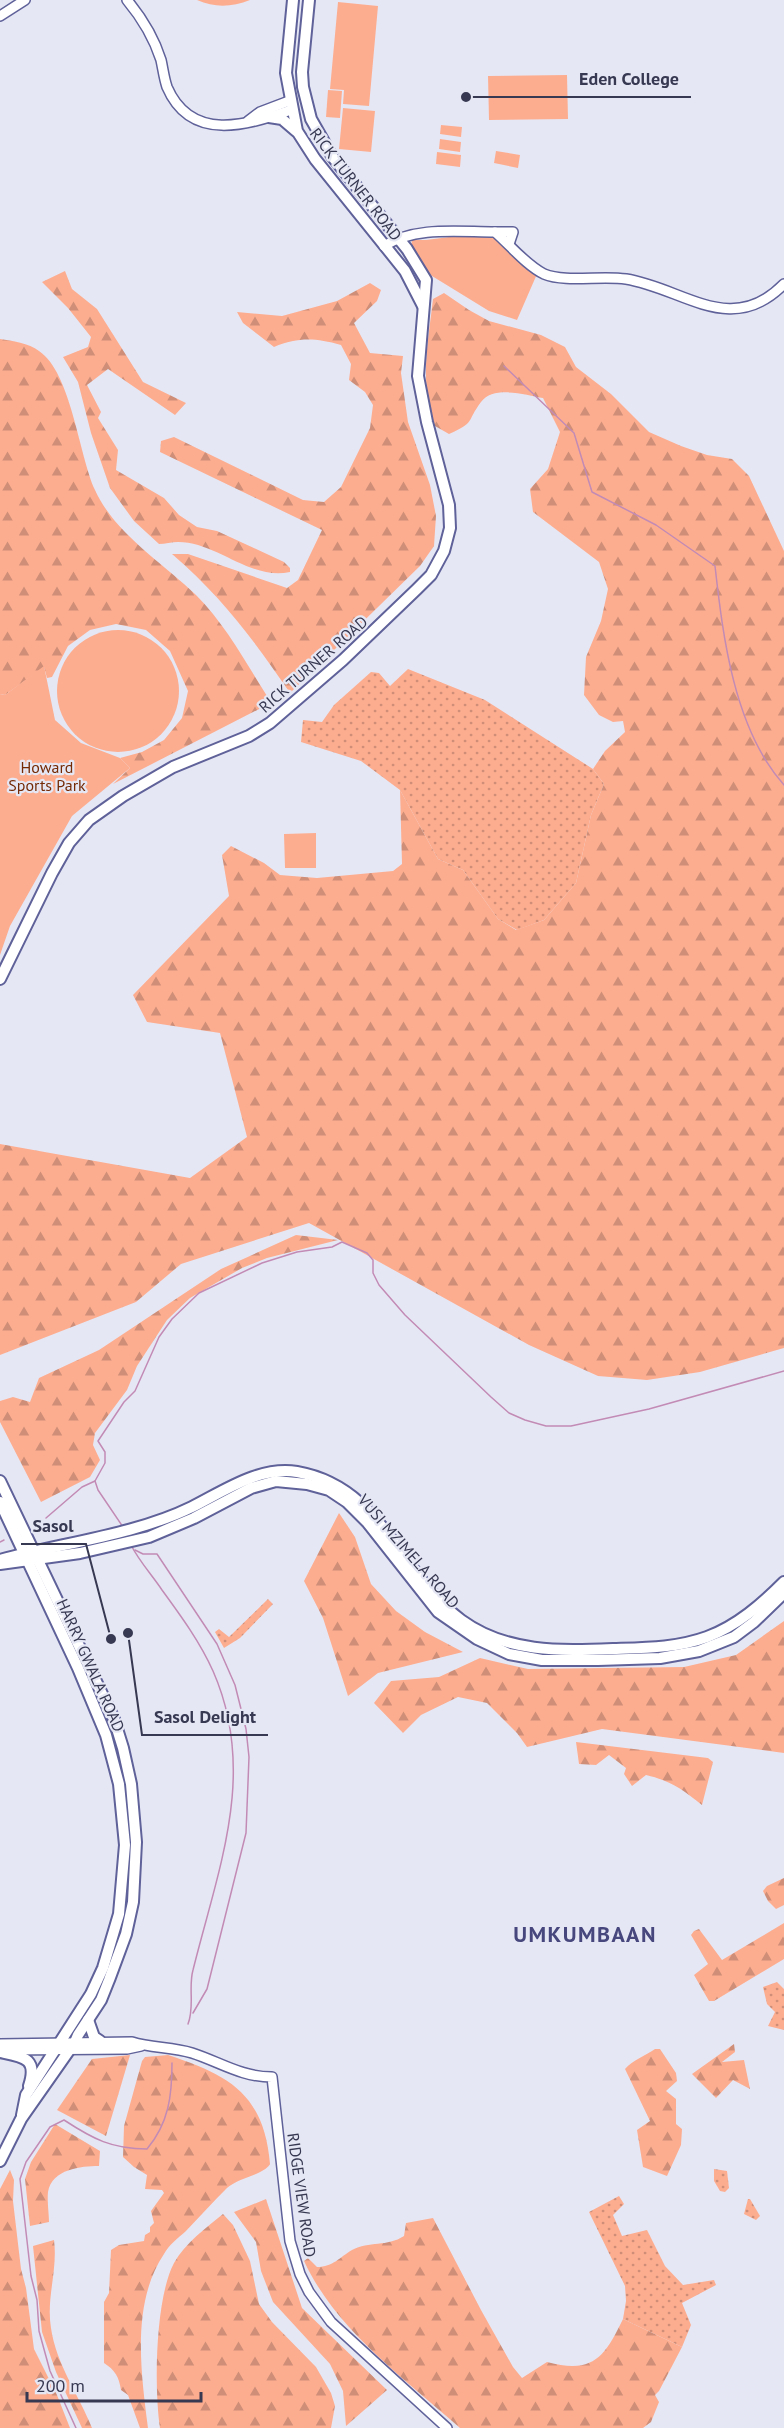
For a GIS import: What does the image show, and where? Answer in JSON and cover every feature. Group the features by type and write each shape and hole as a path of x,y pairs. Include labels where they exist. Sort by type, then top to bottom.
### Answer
{"main road":[{"name":"RICK TURNER ROAD","path":"293,0 286,73 297,131 315,159 405,271 423,306"},
{"name":"RICK TURNER ROAD","path":"0,979 52,873 69,843 89,820 123,795 173,767 249,736 270,723 343,660 417,589 435,568 444,551 451,516 417,376 426,280 398,238 332,156 311,119 305,99 302,72 309,0"},
{"path":"302,72 292,105 311,119"},
{"path":"269,117 282,120 297,131"},
{"name":"VUSI MZIMELA ROAD","path":"31,1556 56,1545 142,1526 190,1508 250,1478 280,1471 296,1472 324,1479 348,1492 367,1508 430,1590 460,1620 483,1634 503,1641 547,1650 658,1647 692,1642 736,1623 784,1582"},
{"path":"0,1481 31,1556"},
{"name":"VUSI MZIMELA ROAD","path":"0,1561 31,1556 64,1556 149,1537 194,1518 251,1488 276,1481 307,1484 329,1490 360,1514 438,1612 491,1647 509,1654 542,1660 660,1658 699,1651 734,1637 754,1622 784,1593"},
{"path":"0,1502 22,1537 56,1545"},
{"path":"0,1561 22,1537"},
{"name":"HARRY GWALA ROAD","path":"21,2119 26,2095 66,2046 78,2035 101,2000 126,1934 133,1902 135,1874 135,1817 127,1763 114,1719 49,1583 31,1556"},
{"name":"HARRY GWALA ROAD","path":"0,2161 21,2119 66,2046 91,1994 112,1941 122,1894 125,1845 119,1784 106,1735 31,1556"},
{"path":"49,1583 51,1570 64,1556"},
{"path":"88,2020 94,2037 100,2041"},
{"path":"0,2051 22,2057 31,2063 33,2072 26,2095"}],"street":[{"path":"0,16 25,0"},
{"path":"128,0 150,33 168,88 181,107 195,119 221,127 269,117 292,105"},
{"path":"246,122 260,112 292,105"},
{"path":"384,246 398,238 418,232 513,232 509,244"},
{"path":"495,232 536,270 549,275 628,279 716,308 728,309 753,303 770,296 784,284"},
{"name":"RIDGE VIEW ROAD","path":"66,2046 100,2041 132,2042 141,2046 189,2052 243,2074 272,2077 290,2241 304,2283 331,2322 447,2428"},
{"path":"0,2044 66,2046"},
{"path":"0,2051 66,2046"},
{"name":"RIDGE VIEW ROAD","path":"66,2046 134,2049 141,2046"}],"green space":[{"path":"197,0 250,0 223,6"},
{"path":"338,2 378,6 369,106 343,104 344,90 330,89"},
{"path":"567,75 568,119 489,120 488,76"},
{"path":"328,90 342,91 340,118 326,117"},
{"path":"343,108 375,111 371,152 339,149"},
{"path":"441,125 462,127 461,137 440,134"},
{"path":"440,139 461,142 460,152 439,149"},
{"path":"496,151 520,155 518,168 494,163"},
{"path":"437,152 461,155 460,167 436,164"},
{"path":"465,235 491,236 509,248 537,274 517,320 489,311 426,272 411,247 412,240"},
{"path":"65,271 72,289 97,309 143,382 186,403 175,415 108,369 87,385 101,412 98,418 118,450 116,470 164,498 179,515 197,527 217,531 284,562 290,568 290,572 262,571 192,544 178,542 159,544 134,521 110,488 91,433 78,382 63,357 88,347 91,337 68,308 42,282"},
{"path":"370,283 381,290 377,301 354,323 370,353 403,356 401,373 408,422 430,485 436,516 434,546 420,566 290,693 236,619 172,554 188,554 287,588 298,580 322,530 160,452 161,441 174,437 303,500 324,502 341,487 370,428 373,405 365,392 349,380 351,364 341,345 307,340 291,341 274,347 243,323 237,312 282,316 337,301"},
{"path":"444,293 489,321 541,335 565,347 576,367 611,394 649,432 707,455 732,459 749,476 784,551 784,1348 700,1372 647,1380 598,1376 529,1345 309,1223 181,1264 136,1302 0,1355 0,1144 190,1178 247,1137 220,1033 147,1022 133,995 229,896 222,855 231,846 264,863 280,875 317,878 393,871 402,864 400,790 438,859 463,870 498,919 516,930 544,920 576,883 591,815 604,784 593,769 605,751 625,732 623,721 613,722 599,715 584,695 586,657 601,621 608,589 599,562 533,512 530,489 548,469 560,432 543,398 510,392 494,394 481,402 470,421 458,430 449,434 435,426 427,394 427,347 433,299"},
{"path":"0,339 30,346 50,362 67,395 89,475 104,506 140,547 183,583 206,606 234,643 267,696 265,706 113,784 130,768 120,758 142,752 164,740 182,718 188,691 170,651 146,630 116,624 90,630 68,646 52,677 47,678 44,667 5,695 0,694"},
{"path":"118,630 141,635 161,648 174,668 179,691 174,714 161,734 141,747 118,752 95,747 75,734 62,714 57,691 62,668 75,648 95,635"},
{"name":"Howard Sports Park","path":"44,666 55,720 81,743 120,758 130,768 72,816 10,926 0,955 0,694 5,695"},
{"path":"408,669 485,700 593,769 604,784 591,815 576,883 544,920 517,930 498,919 463,870 438,859 400,790 361,761 301,742 303,720 322,722 334,705 371,672 379,673 390,686"},
{"path":"316,833 316,868 285,868 284,834"},
{"path":"296,1235 338,1240 267,1258 242,1268 190,1298 167,1320 137,1366 127,1390 95,1433 93,1445 100,1460 90,1477 41,1502 0,1422 0,1401 13,1397 30,1402 39,1378 99,1350 221,1269"},
{"path":"339,1513 355,1537 371,1584 396,1611 425,1632 463,1652 378,1673 348,1696 323,1618 304,1581"},
{"path":"268,1599 273,1604 240,1638 224,1648 215,1632 219,1629 229,1637"},
{"path":"784,1621 784,1753 602,1729 527,1747 517,1733 487,1703 458,1697 421,1715 403,1733 374,1703 391,1681 439,1677 480,1658 528,1669 684,1667 736,1655"},
{"path":"576,1742 708,1758 713,1762 702,1805 676,1786 655,1777 646,1775 632,1786 624,1774 626,1768 609,1755 596,1765 579,1764"},
{"path":"784,1878 784,1905 776,1909 768,1901 763,1891 767,1886"},
{"path":"784,1923 784,1959 714,2001 709,2001 694,1975 708,1964 691,1935 694,1931 699,1929 722,1960"},
{"path":"777,1982 784,1989 784,2030 768,2026 775,2012 767,2004 763,1987"},
{"path":"734,2044 735,2052 722,2062 744,2060 750,2089 733,2080 716,2098 692,2074"},
{"path":"655,2049 660,2049 676,2073 677,2081 666,2091 676,2099 676,2124 682,2129 681,2145 667,2176 643,2167 637,2130 650,2121 625,2069"},
{"path":"130,2055 106,2136 57,2110 92,2059"},
{"path":"168,2055 209,2071 240,2091 260,2120 270,2164 262,2171 227,2188 168,2248 154,2273 147,2294 141,2339 141,2362 148,2428 140,2428 128,2395 121,2390 114,2371 104,2363 104,2302 109,2293 111,2250 119,2245 144,2241 145,2235 150,2232 150,2227 154,2223 151,2211 164,2193 162,2190 145,2189 147,2175 123,2157 124,2126 142,2061 145,2057"},
{"path":"55,2124 100,2151 99,2166 68,2170 55,2178 48,2192 49,2222 30,2226 25,2179 31,2162"},
{"path":"714,2169 727,2171 729,2188 725,2192 720,2191 714,2181"},
{"path":"10,2170 14,2180 13,2201 21,2269 26,2288 34,2349 57,2395 70,2428 0,2428 0,2189"},
{"path":"619,2196 624,2204 613,2215 622,2236 647,2230 665,2266 683,2285 714,2280 716,2285 682,2303 691,2325 682,2347 623,2319 626,2301 625,2286 589,2212"},
{"path":"266,2199 302,2308 387,2390 346,2426 343,2391 330,2364 273,2302 261,2271 256,2242 234,2212"},
{"path":"748,2199 760,2216 756,2220 744,2214"},
{"path":"223,2214 233,2225 250,2261 259,2304 272,2322 316,2367 331,2393 335,2406 331,2428 160,2428 157,2390 158,2344 163,2298 168,2279 174,2263 184,2249"},
{"path":"433,2218 481,2310 513,2367 522,2378 547,2362 576,2366 595,2360 610,2344 623,2319 682,2347 655,2395 659,2402 651,2422 643,2428 460,2428 373,2352 334,2309 304,2261 308,2258 317,2267 328,2265 358,2247 391,2242 404,2236 406,2223"},
{"path":"54,2240 51,2328 63,2367 92,2428 82,2428 56,2372 42,2332 33,2246"}],"waterway":[{"path":"504,366 574,433 592,492 656,525 715,566 727,652 742,710 753,737 767,762 784,785"},
{"path":"123,1527 98,1490 95,1481 105,1463 105,1452 98,1441 124,1402 135,1391 159,1337 172,1319 199,1293 262,1263 297,1252 332,1247 342,1242 367,1253 373,1260 373,1273 379,1285 405,1315 509,1413 546,1426 571,1426 649,1409 784,1371"},
{"path":"46,1518 82,1487 95,1481"},
{"path":"0,1542 4,1540"},
{"path":"131,1545 190,1629 208,1660 226,1709 232,1747 233,1784 229,1821 222,1858 193,1970 188,2024"},
{"path":"135,1550 143,1554 157,1554 217,1644 235,1685 246,1729 249,1757 246,1833 207,1989 193,2013"},
{"path":"76,2428 50,2371 39,2331 37,2300 31,2276 20,2179 26,2162 50,2127 64,2120 103,2142 135,2149 147,2149 165,2119 171,2086 172,2063"}],"place":[{"name":"Eden College","path":"466,97"},
{"name":"Sasol Delight","path":"128,1633"},
{"name":"Sasol","path":"111,1639"}],"district":[{"name":"UMKUMBAAN","path":"585,1934"}]}
